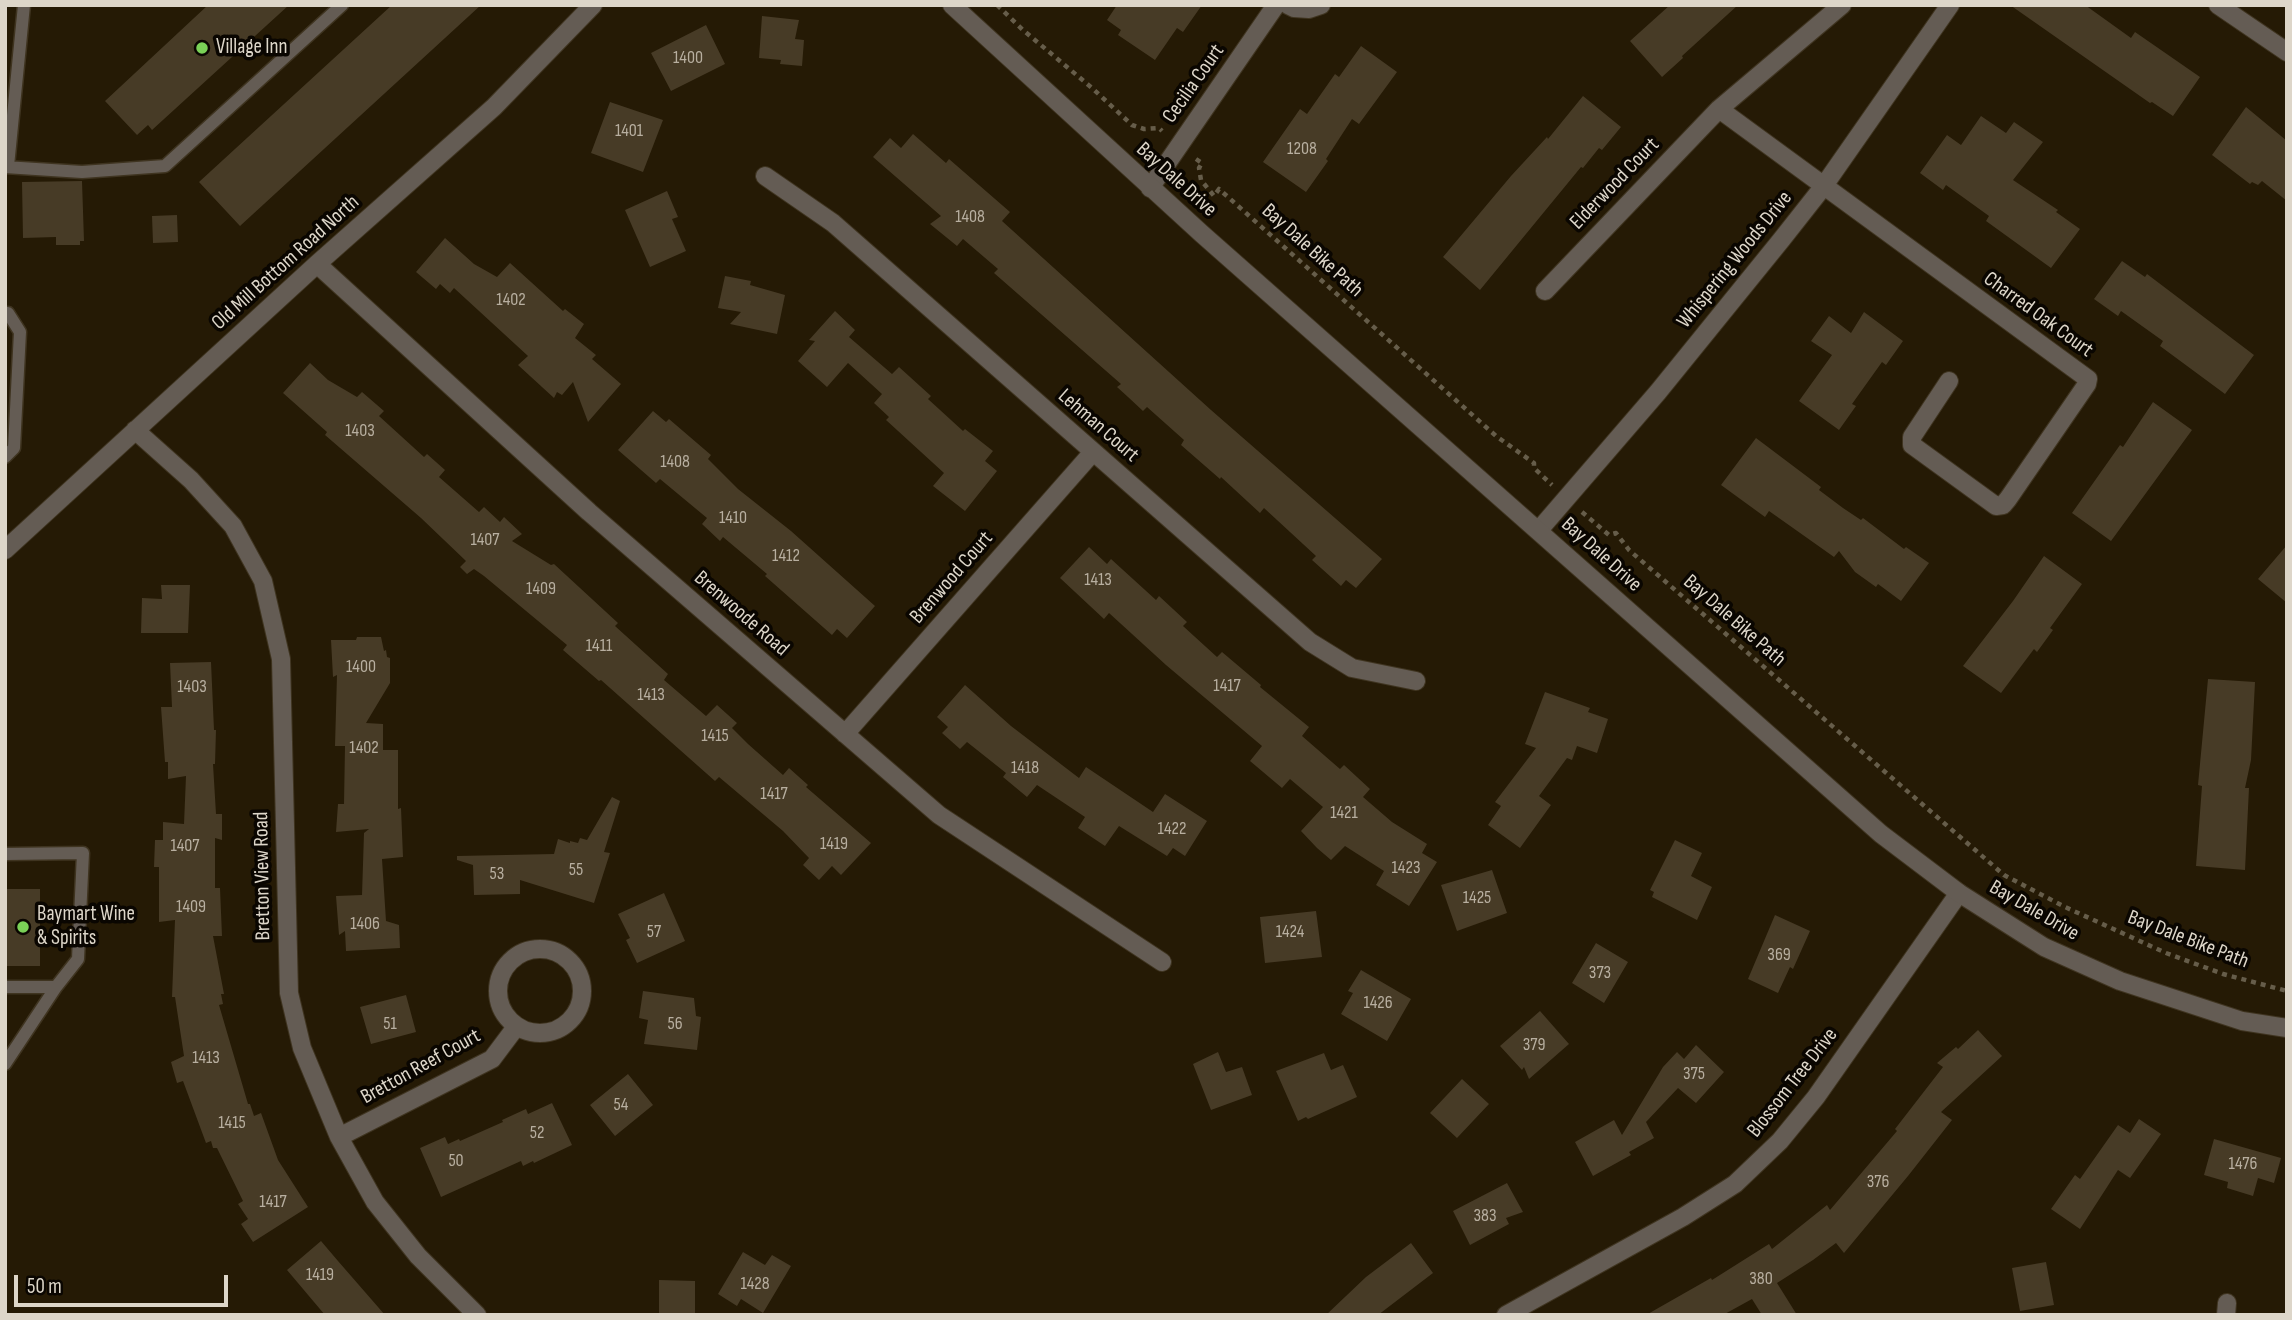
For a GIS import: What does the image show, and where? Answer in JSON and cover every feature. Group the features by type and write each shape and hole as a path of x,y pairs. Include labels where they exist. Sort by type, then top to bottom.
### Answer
{"street":[{"name":"Old Mill Bottom Road North","path":"5,550 317,264 494,107 593,5"},
{"name":"Bay Dale Drive","path":"952,5 1150,188 1881,834 1959,893 2044,947 2120,981 2242,1021 2287,1028"},
{"name":"Cecilia Court","path":"1150,188 1276,5"},
{"path":"1288,5 1309,9 1321,5"},
{"name":"Elderwood Court","path":"1545,291 1719,109 1842,5"},
{"name":"Whispering Woods Drive","path":"1539,530 1666,382 1823,187 1950,5"},
{"path":"2218,5 2241,11 2287,52"},
{"path":"1719,109 1823,187"},
{"name":"Lehman Court","path":"765,176 833,223 1310,642 1352,668 1416,681"},
{"name":"Charred Oak Court","path":"1823,187 2088,379 2008,499 2003,505 1996,506 1912,445 1912,437 1949,381"},
{"name":"Brenwoode Road","path":"317,264 589,512 939,815 1162,962"},
{"name":"Bretton View Road","path":"135,430 191,481 233,526 264,581 281,659 289,993 302,1048 339,1137 375,1202 418,1256 477,1315"},
{"name":"Brenwood Court","path":"845,734 1093,452"},
{"name":"Blossom Tree Drive","path":"1506,1315 1683,1217 1735,1184 1780,1141 1816,1097 1959,893"},
{"path":"544,948 558,952 570,960 578,971 583,992 578,1012 569,1023 543,1034 516,1027 506,1017 500,1004 498,990 503,971 518,955 530,949 544,948"},
{"name":"Bretton Reef Court","path":"339,1137 492,1059 516,1027"}],"lane":[{"path":"24,5 7,167 82,172 165,166 342,5"},
{"path":"5,313 8,313 20,332 14,448 5,457"},
{"path":"5,854 83,853 78,959 5,1064"},
{"path":"5,987 56,987"}],"path":[{"path":"997,5 1123,117"},
{"name":"Bay Dale Bike Path","path":"1219,189 1496,436 1534,463 1534,468 1566,499 1609,535 1616,533 1629,550 2004,875 2065,907 2166,953 2224,974 2287,990"}],"building":[{"name":"Village Inn","path":"208,5 289,5 152,130 148,125 137,135 105,101"},
{"path":"392,5 481,5 240,226 199,182"},
{"path":"1117,5 1202,5 1183,32 1177,28 1155,60 1118,35 1121,30 1107,20"},
{"path":"1670,5 1738,5 1662,77 1630,41"},
{"path":"2010,5 2085,5 2131,38 2135,32 2200,77 2173,116 2150,103"},
{"path":"762,16 799,20 795,39 804,40 802,66 759,58"},
{"path":"706,25 725,64 671,91 651,53"},
{"path":"1361,46 1397,72 1359,124 1352,119 1306,192 1263,162 1300,109 1307,114 1335,74 1339,77"},
{"path":"1583,96 1621,127 1602,150 1599,148 1583,168 1581,167 1480,290 1443,257"},
{"path":"610,102 663,120 643,172 591,153"},
{"path":"2246,107 2287,141 2287,201 2262,181 2258,185 2252,182 2250,184 2212,155"},
{"path":"1981,116 2006,133 2014,122 2043,142 2013,180 2058,210 2056,212 2080,229 2051,268 1986,221 1989,216 1946,185 1943,190 1920,173 1947,135 1961,145"},
{"path":"913,134 946,163 949,159 1010,212 1002,221 1211,410 1382,559 1356,588 1346,580 1341,586 1312,560 1316,556 1264,508 1260,513 1181,445 1184,440 1147,407 1143,411 1117,387 1121,384 994,273 998,269 963,239 957,246 930,224 941,216 873,157 890,138 901,148"},
{"path":"82,181 84,241 80,241 80,245 56,245 56,237 23,238 22,182"},
{"path":"667,191 678,217 672,219 686,251 650,267 625,210"},
{"path":"177,215 178,242 153,243 152,216"},
{"path":"445,238 474,264 497,277 510,263 563,311 565,309 584,324 575,338 596,355 592,359 621,384 588,422 573,382 562,395 557,392 554,398 518,365 528,356 454,288 450,293 440,284 436,289 416,272"},
{"path":"2122,261 2145,277 2147,274 2254,355 2225,394 2160,346 2163,341 2121,311 2118,316 2094,299"},
{"path":"725,276 751,281 750,285 785,295 777,334 730,324 741,312 718,308"},
{"path":"835,311 855,330 849,337 892,374 899,367 931,396 928,399 963,431 965,429 993,451 985,461 997,471 965,511 933,486 944,473 886,420 889,417 874,403 882,394 848,363 827,387 798,361 815,341 809,340"},
{"path":"1864,312 1903,341 1886,365 1882,362 1852,404 1856,406 1839,430 1799,401 1832,355 1811,341 1829,316 1851,333"},
{"path":"310,363 328,380 357,397 362,392 384,411 379,416 424,457 427,454 445,470 439,477 479,512 484,507 500,522 504,517 522,534 512,541 551,565 554,564 618,623 615,626 668,674 664,680 706,716 717,705 737,723 732,728 748,744 783,775 789,768 808,785 806,787 871,843 841,875 832,866 819,880 803,865 809,858 783,831 719,777 715,781 563,650 567,645 484,576 474,569 467,574 460,567 466,561 325,435 327,432 283,393"},
{"path":"2153,402 2192,430 2111,541 2072,513 2120,445 2123,447"},
{"path":"653,411 666,422 669,419 711,455 708,459 738,489 791,531 875,606 847,638 837,629 832,635 723,537 720,541 702,524 707,518 660,479 656,483 618,450"},
{"path":"1756,438 1821,487 1819,490 1843,508 1861,520 1863,518 1904,549 1906,547 1929,563 1901,601 1878,584 1876,587 1855,572 1839,551 1834,557 1769,511 1765,517 1721,485"},
{"path":"2287,545 2287,603 2258,579"},
{"path":"1089,547 1107,564 1111,559 1156,600 1159,596 1187,622 1183,626 1217,657 1222,652 1309,727 1302,736 1340,769 1344,765 1370,789 1363,797 1392,822 1427,844 1422,853 1437,862 1409,906 1376,885 1384,871 1345,846 1331,860 1317,848 1301,831 1323,807 1290,779 1282,788 1250,761 1262,746 1109,613 1104,619 1060,578"},
{"path":"2044,556 2082,584 2050,628 2053,630 2037,652 2034,649 2001,693 1963,666"},
{"path":"161,585 190,585 188,633 141,633 142,598 162,599"},
{"path":"357,637 381,637 384,651 386,650 387,657 390,658 390,683 366,723 383,724 383,750 398,750 398,809 401,808 403,857 382,859 386,921 399,925 400,948 346,951 345,931 339,935 336,896 362,895 364,833 369,829 336,832 338,804 344,804 345,746 335,746 337,675 333,677 331,640 356,640"},
{"path":"211,662 216,730 213,764 216,814 222,814 222,840 215,838 215,888 220,888 222,936 213,936 224,994 221,994 223,1004 219,1005 248,1104 254,1116 261,1113 278,1160 308,1207 253,1242 241,1224 248,1219 238,1204 243,1201 217,1148 213,1148 211,1141 206,1143 183,1081 177,1083 171,1062 184,1056 175,997 172,997 175,920 159,922 159,867 154,867 155,840 163,840 163,822 184,824 186,776 168,779 168,762 165,762 161,707 172,707 170,663"},
{"path":"2208,679 2255,682 2251,760 2245,788 2249,788 2245,870 2196,866 2202,786 2198,785"},
{"path":"965,685 1011,726 1079,778 1086,767 1153,812 1165,794 1207,821 1185,856 1173,848 1167,856 1119,826 1105,846 1078,828 1085,817 1037,785 1027,797 1003,777 1006,773 967,742 960,749 942,733 948,727 937,717"},
{"path":"1545,692 1590,708 1588,712 1608,719 1597,753 1577,746 1572,760 1567,758 1539,796 1551,805 1520,848 1488,825 1501,806 1495,802 1536,748 1525,744"},
{"path":"612,797 620,801 604,852 610,853 594,903 520,880 520,894 474,895 473,865 457,860 457,856 554,854 558,839 570,843 578,843 580,838 587,840"},
{"path":"1675,840 1702,853 1691,876 1712,887 1697,920 1652,897 1654,892 1650,890"},
{"path":"1492,870 1507,913 1457,931 1441,885"},
{"name":"Baymart Wine & Spirits","path":"5,889 40,889 40,966 5,966"},
{"path":"664,893 685,941 637,963 626,940 630,938 618,914"},
{"path":"1316,911 1322,957 1265,963 1260,917"},
{"path":"1775,915 1810,931 1793,969 1790,967 1778,993 1748,979"},
{"path":"1596,943 1628,962 1604,1003 1572,983"},
{"path":"1361,970 1411,999 1387,1041 1341,1014 1353,993 1348,991"},
{"path":"643,991 694,998 696,1016 701,1017 697,1050 644,1044 648,1020 639,1018"},
{"path":"406,995 416,1032 371,1044 360,1007"},
{"path":"1540,1011 1569,1044 1529,1079 1524,1067 1522,1070 1500,1046"},
{"path":"1978,1030 2002,1056 1941,1112 1952,1120 1844,1253 1836,1243 1777,1283 1797,1315 1762,1315 1752,1299 1723,1315 1646,1315 1711,1278 1712,1280 1769,1244 1772,1249 1827,1205 1830,1210 1897,1131 1895,1129 1943,1067 1937,1063 1956,1047 1958,1049"},
{"path":"1696,1045 1724,1072 1696,1103 1678,1088 1646,1122 1654,1138 1629,1152 1631,1155 1593,1176 1575,1142 1614,1120 1622,1135 1663,1067 1677,1052 1684,1059"},
{"path":"1218,1052 1226,1072 1242,1067 1252,1095 1211,1110 1193,1064"},
{"path":"1324,1053 1331,1070 1343,1065 1357,1097 1298,1121 1276,1071"},
{"path":"628,1074 653,1105 615,1136 590,1105"},
{"path":"1462,1079 1489,1104 1457,1138 1430,1113"},
{"path":"552,1103 572,1145 534,1163 533,1161 523,1166 521,1161 441,1197 420,1148 445,1137 448,1144 459,1139 460,1141 526,1109 528,1114"},
{"path":"2139,1119 2161,1134 2130,1178 2118,1170 2080,1229 2051,1209 2075,1175 2080,1179 2118,1125 2130,1133"},
{"path":"2214,1139 2281,1158 2274,1183 2258,1178 2253,1196 2227,1188 2228,1182 2204,1175"},
{"path":"1507,1183 1523,1212 1506,1218 1509,1224 1470,1245 1453,1211"},
{"path":"321,1241 385,1315 325,1315 287,1270"},
{"path":"1411,1243 1433,1273 1378,1315 1326,1315 1366,1277"},
{"path":"743,1252 765,1265 772,1255 791,1266 763,1313 741,1299 737,1306 718,1294"},
{"path":"2046,1262 2054,1305 2020,1311 2012,1268"},
{"path":"659,1280 695,1281 695,1315 659,1315"}],"place":[{"name":"Village Inn","path":"202,48"},
{"name":"Baymart Wine & Spirits","path":"23,927"}]}
